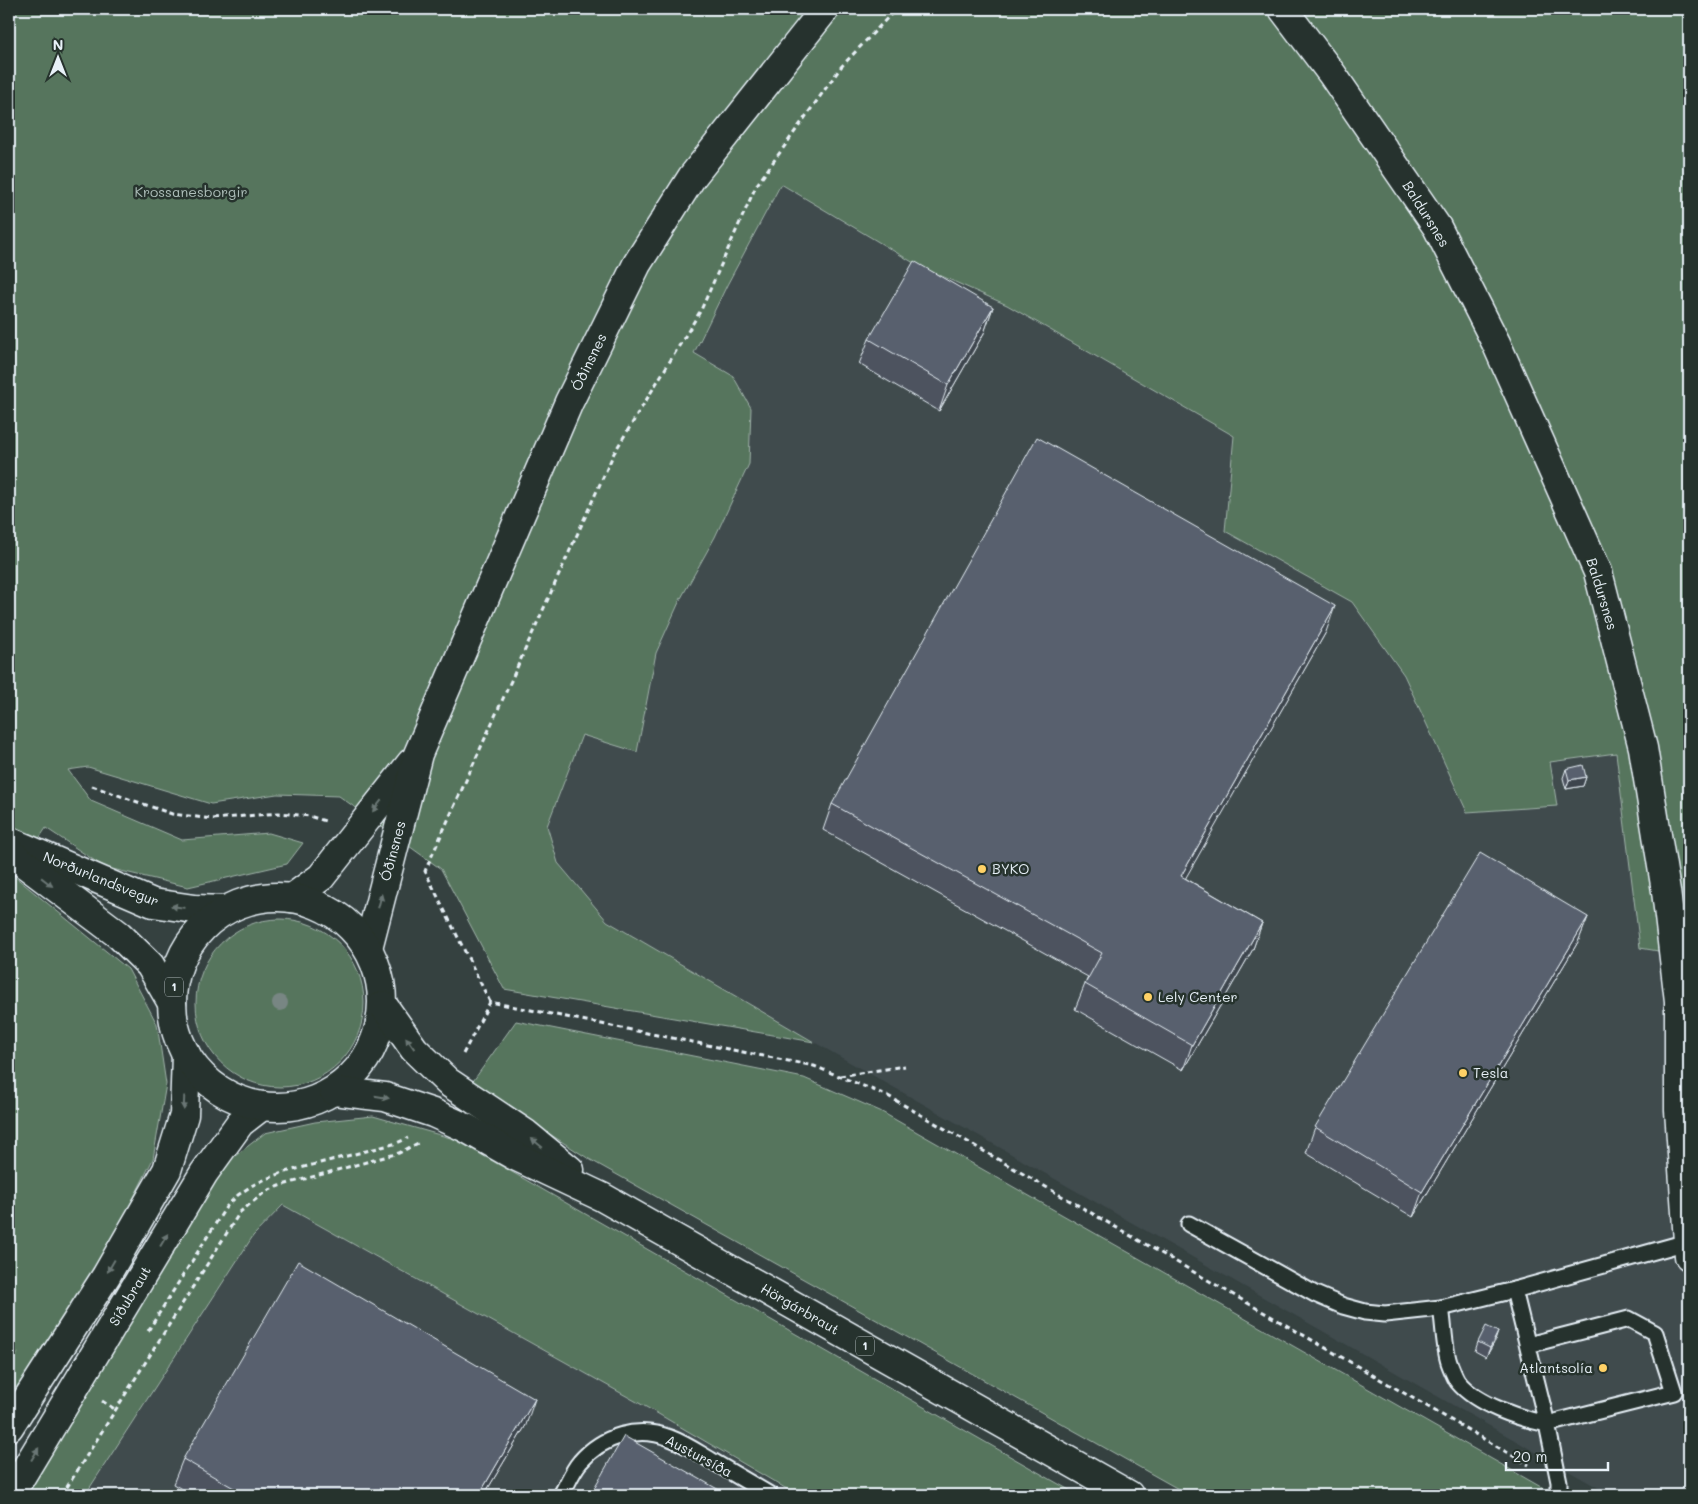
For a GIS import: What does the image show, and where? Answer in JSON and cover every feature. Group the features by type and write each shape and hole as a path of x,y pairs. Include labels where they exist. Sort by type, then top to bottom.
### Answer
{"main road":[{"name":"Óðinsnes","path":"368,948 418,754 569,402 637,264 692,177 825,9"},
{"name":"Baldursnes","path":"1283,9 1332,74 1438,226 1496,343 1598,572 1643,748 1684,1001 1679,1110 1688,1249"},
{"name":"Óðinsnes","path":"292,898 321,877 418,754"},
{"name":"Norðurlandsvegur","path":"9,840 153,903 194,909 226,910"},
{"name":"Norðurlandsvegur","path":"9,852 119,935 150,965 172,1003"},
{"name":"Norðurlandsvegur","path":"269,897 292,898 314,903 336,914 353,930 368,948 376,966 380,979 383,1005 376,1038 360,1069 334,1092 299,1106 280,1108 239,1101 218,1089 200,1074 186,1054 176,1030 172,1003 175,975 186,949 203,927 226,910 247,901 269,897"},
{"name":"Hörgárbraut","path":"383,1005 414,1049 448,1082 526,1134 602,1197"},
{"path":"9,1427 106,1276 167,1170 184,1115 186,1054"},
{"name":"Hörgárbraut","path":"334,1092 385,1097 432,1113 466,1128 515,1156 602,1197 1129,1495"},
{"name":"Síðubraut","path":"10,1493 204,1173 240,1124 262,1106"}],"lane":[{"path":"1189,1224 1315,1294 1343,1306 1365,1312 1385,1314 1442,1308 1688,1249"},
{"path":"1514,1290 1548,1424 1559,1489"},
{"path":"1442,1308 1449,1363 1458,1382 1496,1408 1515,1416 1548,1424 1674,1392 1655,1333 1629,1319 1528,1345"},
{"name":"Austursíða","path":"562,1495 578,1464 590,1452 604,1442 619,1436 635,1433 652,1433 669,1437 770,1495"}],"path":[{"path":"490,1002 424,871 614,453 702,310 756,186 841,67 896,9"},
{"path":"92,786 172,814 212,819 279,813 309,816 326,821"},
{"path":"459,1061 490,1002"},
{"path":"490,1002 814,1066 888,1096 1559,1489"},
{"path":"840,1076 905,1066"},
{"path":"146,1336 226,1207 238,1195 253,1185 285,1172 397,1143 414,1135"},
{"path":"62,1495 240,1212 265,1192 278,1186 399,1153 421,1141"},
{"path":"100,1408 109,1394"}],"shaded area":[{"path":"781,184 919,266 1007,305 1234,436 1225,531 1352,602 1404,675 1467,812 1557,806 1550,762 1616,753 1640,948 1689,956 1689,1495 1611,1495 814,1042 607,921 558,863 547,826 582,735 637,752 656,653 680,600 715,537 749,464 733,376 694,353 727,285"},
{"path":"283,1205 655,1412 793,1495 85,1495 253,1236"}],"green space":[{"name":"Krossanesborgir","path":"9,9 1689,9 1689,956 1640,948 1616,753 1550,762 1557,806 1467,812 1404,675 1352,602 1225,531 1234,436 1007,305 919,266 781,184 727,285 694,353 733,376 751,408 749,464 715,537 680,600 656,653 637,752 582,735 547,826 558,863 607,921 814,1042 504,989 441,869 339,796 277,794 211,804 88,767 68,770 91,801 182,840 269,833 303,843 287,864 188,887 104,867 46,828 14,876 128,969 157,1024 166,1084 153,1159 102,1261 14,1394 9,1396"},
{"path":"280,919 304,923 319,929 327,933 345,950 350,956 360,979 364,1003 360,1027 354,1042 350,1050 333,1068 327,1073 304,1083 280,1087 256,1083 241,1077 233,1073 215,1056 210,1050 200,1027 196,1003 200,979 206,964 210,956 227,938 233,933 256,923"},
{"path":"516,1021 804,1078 880,1111 1548,1491 1548,1495 1189,1495 589,1159 471,1084"},
{"path":"373,1116 454,1139 1078,1495 797,1495 655,1412 283,1205 253,1236 85,1495 19,1495 222,1166 265,1133 315,1122"}],"building":[{"path":"914,261 993,307 948,385 869,339"},
{"path":"1037,437 1335,606 1181,876 1262,923 1192,1045 1085,984 1102,953 832,804"},
{"path":"1583,765 1586,777 1569,780 1566,769"},
{"path":"1480,853 1588,917 1422,1192 1315,1127"},
{"path":"298,1261 535,1399 479,1495 246,1495 183,1459"},
{"path":"1486,1326 1498,1332 1490,1348 1478,1342"},
{"path":"624,1436 728,1495 590,1495"}],"place":[{"name":"BYKO","path":"982,869"},
{"name":"Lely Center","path":"1148,997"},
{"name":"Tesla","path":"1463,1073"},
{"name":"Atlantsolía","path":"1603,1368"}]}
